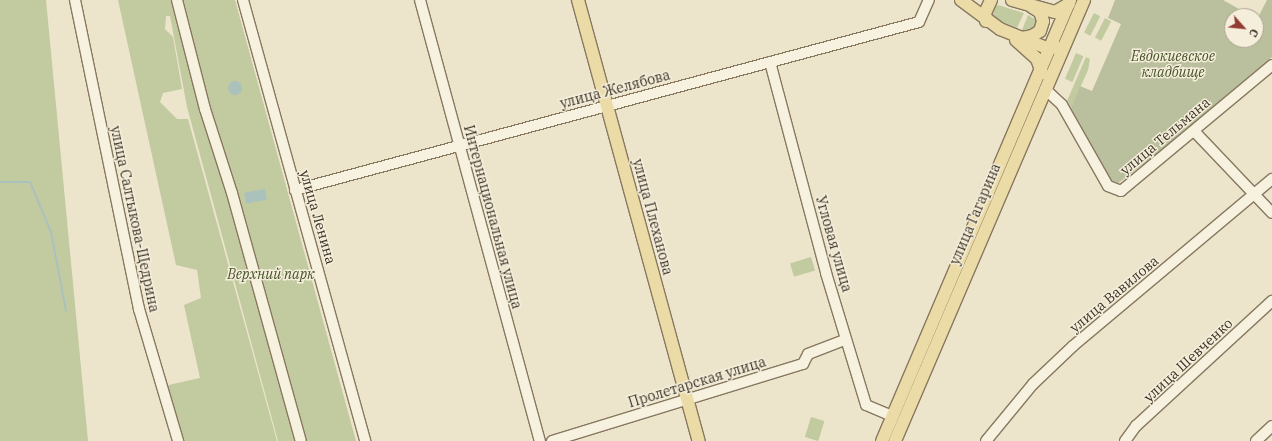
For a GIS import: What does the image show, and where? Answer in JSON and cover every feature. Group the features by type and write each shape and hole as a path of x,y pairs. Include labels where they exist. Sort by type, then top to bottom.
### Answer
{"main road":[{"name":"улица Плеханова","path":"578,0 699,441"},
{"path":"961,0 986,21 1049,49 1058,47 1067,39"},
{"path":"986,21 985,13 991,0"},
{"path":"1012,0 1032,7 1055,12 1069,2"},
{"name":"улица Гагарина","path":"895,441 1084,0"},
{"name":"улица Гагарина","path":"882,441 1069,2"},
{"path":"1022,38 1032,36 1040,30 1043,21 1040,12 1032,7"},
{"path":"1000,28 1027,48 1041,68 1045,89"}],"street":[{"name":"улица Салтыкова-Щедрина","path":"75,0 138,309 178,441"},
{"path":"178,0 205,109 234,199 301,441"},
{"name":"улица Ленина","path":"243,0 365,441"},
{"name":"Интернациональная улица","path":"420,0 540,441"},
{"name":"улица Желябова","path":"295,190 919,22 929,0"},
{"name":"Угловая улица","path":"770,62 845,340 866,405 892,416"},
{"name":"улица Тельмана","path":"1045,89 1062,105 1108,186 1121,191 1272,65"},
{"path":"1194,131 1272,213"},
{"name":"улица Вавилова","path":"986,441 1033,384 1073,346 1272,179"},
{"name":"улица Шевченко","path":"1125,441 1136,426 1272,301"},
{"name":"Пролетарская улица","path":"552,441 802,364 808,354 845,340"},
{"path":"1256,441 1272,426"}],"green space":[{"path":"0,0 46,0 88,441 0,441"},
{"name":"Верхний парк","path":"118,0 235,0 356,441 278,441 187,107 170,16 166,16 165,29 173,37 182,89 163,93 160,102 177,119 188,119 277,441 180,441 164,386 200,378 184,305 201,298 197,270 176,265"},
{"name":"Евдокиевское кладбище","path":"1115,0 1223,0 1237,8 1224,8 1224,48 1264,48 1263,8 1267,0 1272,0 1272,57 1214,111 1117,184 1108,185 1071,108 1080,86 1092,91 1121,24 1108,18"},
{"path":"998,5 1024,13 1017,28 997,20 993,15 994,8"},
{"path":"1094,13 1100,16 1090,36 1084,33"},
{"path":"1028,15 1038,21 1039,26 1027,33 1022,30"},
{"path":"1105,18 1111,21 1101,41 1095,38"},
{"path":"1076,53 1083,56 1072,82 1065,79"},
{"path":"1086,57 1090,59 1088,70 1071,108 1067,101"},
{"path":"811,257 815,270 794,277 790,263"},
{"path":"811,417 824,421 818,441 805,437"}],"water":[{"path":"232,81 238,81 242,85 242,91 238,95 232,95 228,91 228,85"},
{"path":"265,189 267,200 246,203 244,193"}],"waterway":[{"path":"0,182 30,182 51,232 66,311"}]}
